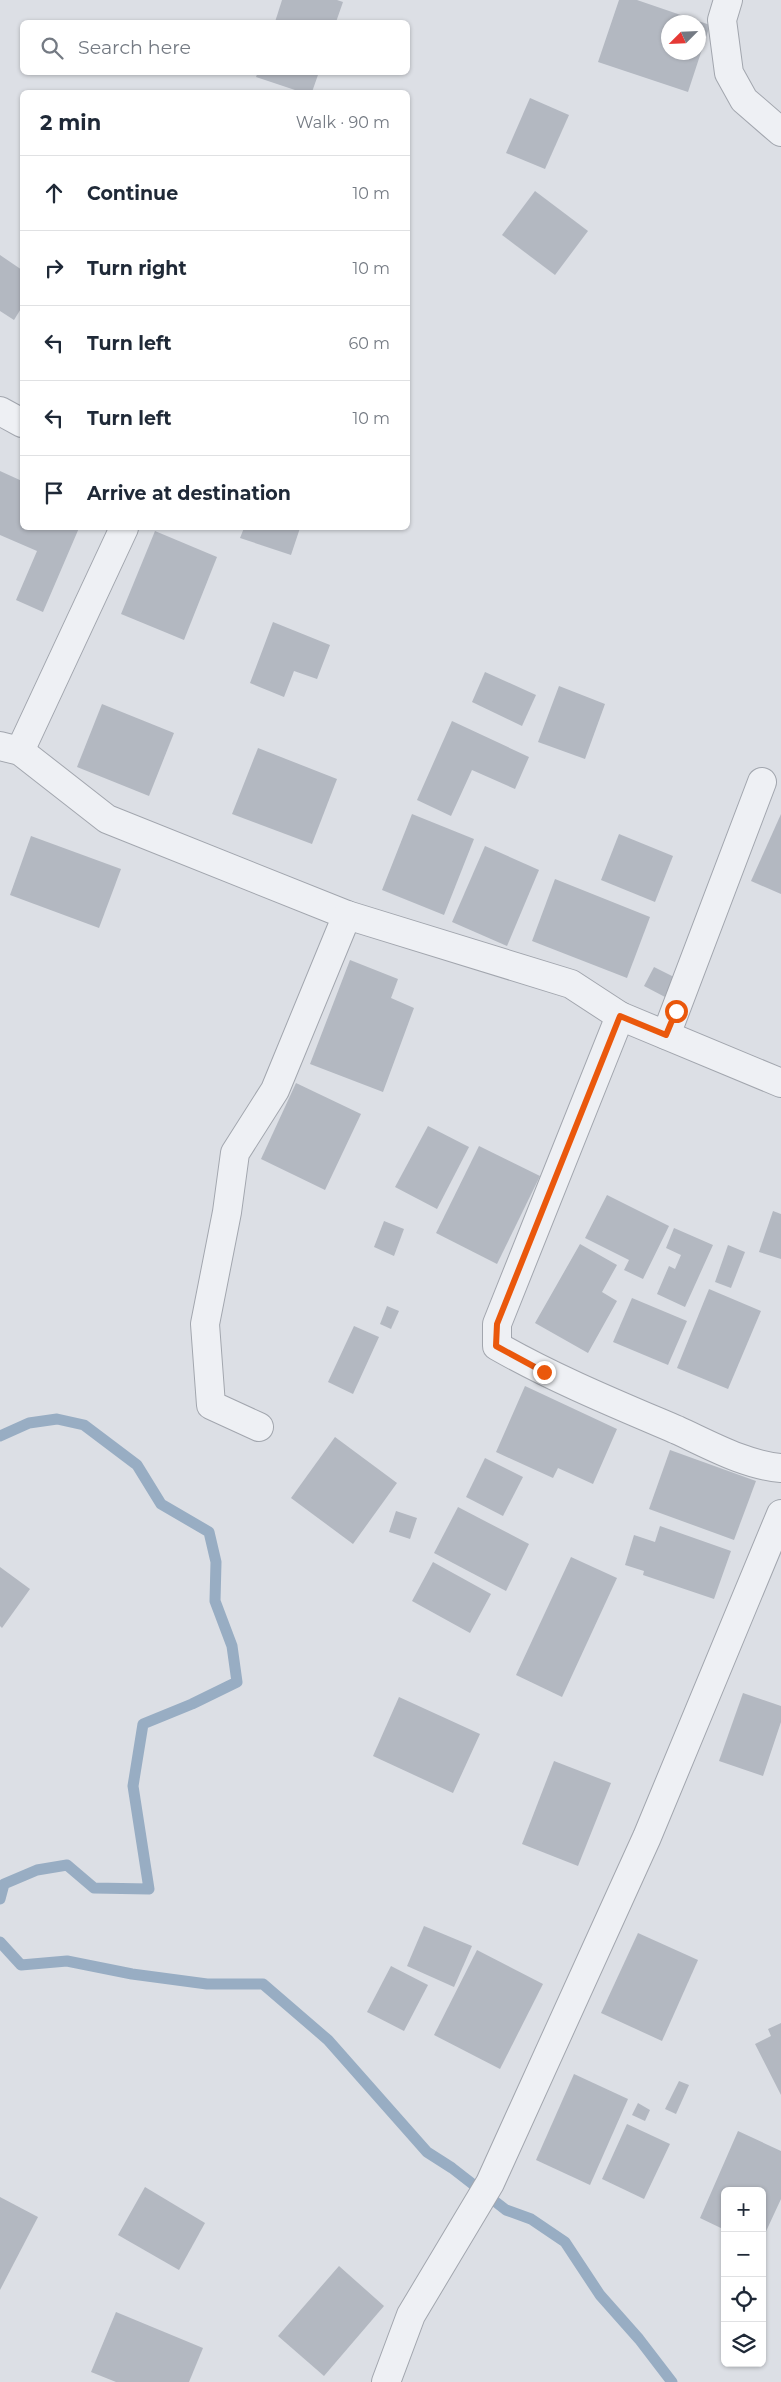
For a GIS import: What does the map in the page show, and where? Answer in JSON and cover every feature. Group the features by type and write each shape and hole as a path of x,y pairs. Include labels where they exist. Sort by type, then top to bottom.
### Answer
{"street":[{"path":"728,0 722,20 729,73 744,100 781,132"},
{"path":"0,411 20,422"},
{"path":"123,530 10,749 107,819 347,915 570,984 620,1016 781,1083"},
{"path":"666,1035 762,782"},
{"path":"259,1427 211,1405 205,1324 227,1212 234,1154 275,1090 347,915"},
{"path":"620,1016 497,1324 496,1346 544,1372 761,1466 781,1468"},
{"path":"386,2382 411,2315 490,2183 647,1837 781,1514"}],"building":[{"path":"282,0 337,0 343,2 337,20 276,20"},
{"path":"619,0 637,0 681,15 661,15 661,60 699,60 688,92 598,62"},
{"path":"706,24 710,25 706,37"},
{"path":"257,75 318,75 313,90 295,90 256,77"},
{"path":"530,98 569,115 545,169 506,153"},
{"path":"535,191 588,231 555,275 502,235"},
{"path":"0,255 20,269 20,310 14,320 0,311"},
{"path":"0,471 20,480 20,530 78,530 43,612 16,600 37,551 0,535"},
{"path":"243,530 299,530 291,555 240,538"},
{"path":"155,531 217,557 184,640 121,614"},
{"path":"273,622 330,645 317,679 294,671 284,697 250,683"},
{"path":"485,672 536,695 522,726 472,702"},
{"path":"559,686 605,704 585,759 538,742"},
{"path":"102,704 174,733 149,796 77,767"},
{"path":"452,721 529,757 515,789 472,770 451,816 417,800"},
{"path":"258,748 337,779 312,844 232,814"},
{"path":"412,814 474,839 444,915 382,890"},
{"path":"781,814 781,894 751,881"},
{"path":"619,834 673,856 655,902 601,880"},
{"path":"31,836 121,869 99,928 10,895"},
{"path":"485,846 539,870 507,946 452,922"},
{"path":"555,879 650,917 627,978 532,941"},
{"path":"350,960 398,979 391,998 414,1008 383,1092 310,1064"},
{"path":"654,967 674,977 665,997 644,986"},
{"path":"296,1083 361,1114 325,1190 261,1159"},
{"path":"428,1126 469,1147 437,1209 395,1187"},
{"path":"479,1146 540,1176 497,1264 436,1233"},
{"path":"607,1195 669,1226 643,1279 624,1270 629,1260 585,1238"},
{"path":"773,1211 781,1214 781,1259 759,1252"},
{"path":"384,1221 404,1229 394,1256 374,1247"},
{"path":"674,1228 713,1245 685,1307 657,1294 669,1266 675,1269 681,1255 666,1248"},
{"path":"580,1244 617,1265 602,1292 617,1301 588,1353 535,1323"},
{"path":"728,1245 745,1252 731,1288 715,1282"},
{"path":"709,1289 761,1311 728,1389 677,1368"},
{"path":"632,1298 687,1321 668,1365 613,1342"},
{"path":"387,1306 399,1311 391,1329 380,1324"},
{"path":"354,1326 379,1337 353,1394 328,1382"},
{"path":"525,1386 617,1429 593,1484 558,1468 553,1478 496,1452"},
{"path":"335,1437 397,1483 353,1544 291,1498"},
{"path":"670,1450 756,1481 734,1540 649,1509"},
{"path":"485,1458 523,1477 503,1516 466,1497"},
{"path":"458,1507 529,1544 506,1591 434,1553"},
{"path":"396,1511 417,1518 410,1539 389,1532"},
{"path":"660,1526 731,1551 714,1599 643,1575 644,1571 625,1565 634,1535 655,1542"},
{"path":"571,1557 617,1578 562,1697 516,1675"},
{"path":"433,1562 491,1594 470,1633 412,1601"},
{"path":"0,1567 30,1589 2,1628 0,1626"},
{"path":"743,1693 781,1706 781,1722 763,1776 719,1761"},
{"path":"399,1697 480,1734 453,1793 373,1756"},
{"path":"554,1761 611,1783 578,1866 522,1844"},
{"path":"424,1926 472,1946 454,1987 407,1966"},
{"path":"638,1933 698,1960 662,2041 601,2013"},
{"path":"477,1950 543,1984 500,2069 434,2035"},
{"path":"391,1966 428,1985 404,2031 367,2012"},
{"path":"781,2023 781,2095 755,2044 771,2036 768,2029"},
{"path":"574,2074 628,2099 590,2185 536,2160"},
{"path":"679,2081 689,2085 676,2114 665,2109"},
{"path":"638,2103 650,2110 645,2121 632,2115"},
{"path":"627,2124 670,2144 644,2199 602,2179"},
{"path":"738,2131 781,2151 781,2199 766,2231 766,2187 721,2187 721,2228 700,2218"},
{"path":"145,2187 205,2223 179,2270 118,2235"},
{"path":"0,2197 38,2217 0,2290"},
{"path":"339,2266 384,2306 324,2376 278,2336"},
{"path":"116,2312 203,2348 189,2382 116,2382 91,2372"}],"waterway":[{"path":"0,1436 29,1423 57,1419 84,1425 137,1465 161,1504 209,1532 216,1562 215,1601 232,1646 237,1682 192,1704 143,1724 133,1786 149,1889 94,1888 67,1865 37,1870 4,1884 0,1899"},
{"path":"0,1942 21,1965 67,1961 132,1974 207,1984 263,1984 328,2040 427,2152 452,2168 506,2210 531,2219 565,2242 600,2295 639,2339 672,2382"}],"route":[{"path":"544,1372 496,1346 497,1324 620,1016 666,1035 676,1011"}]}
